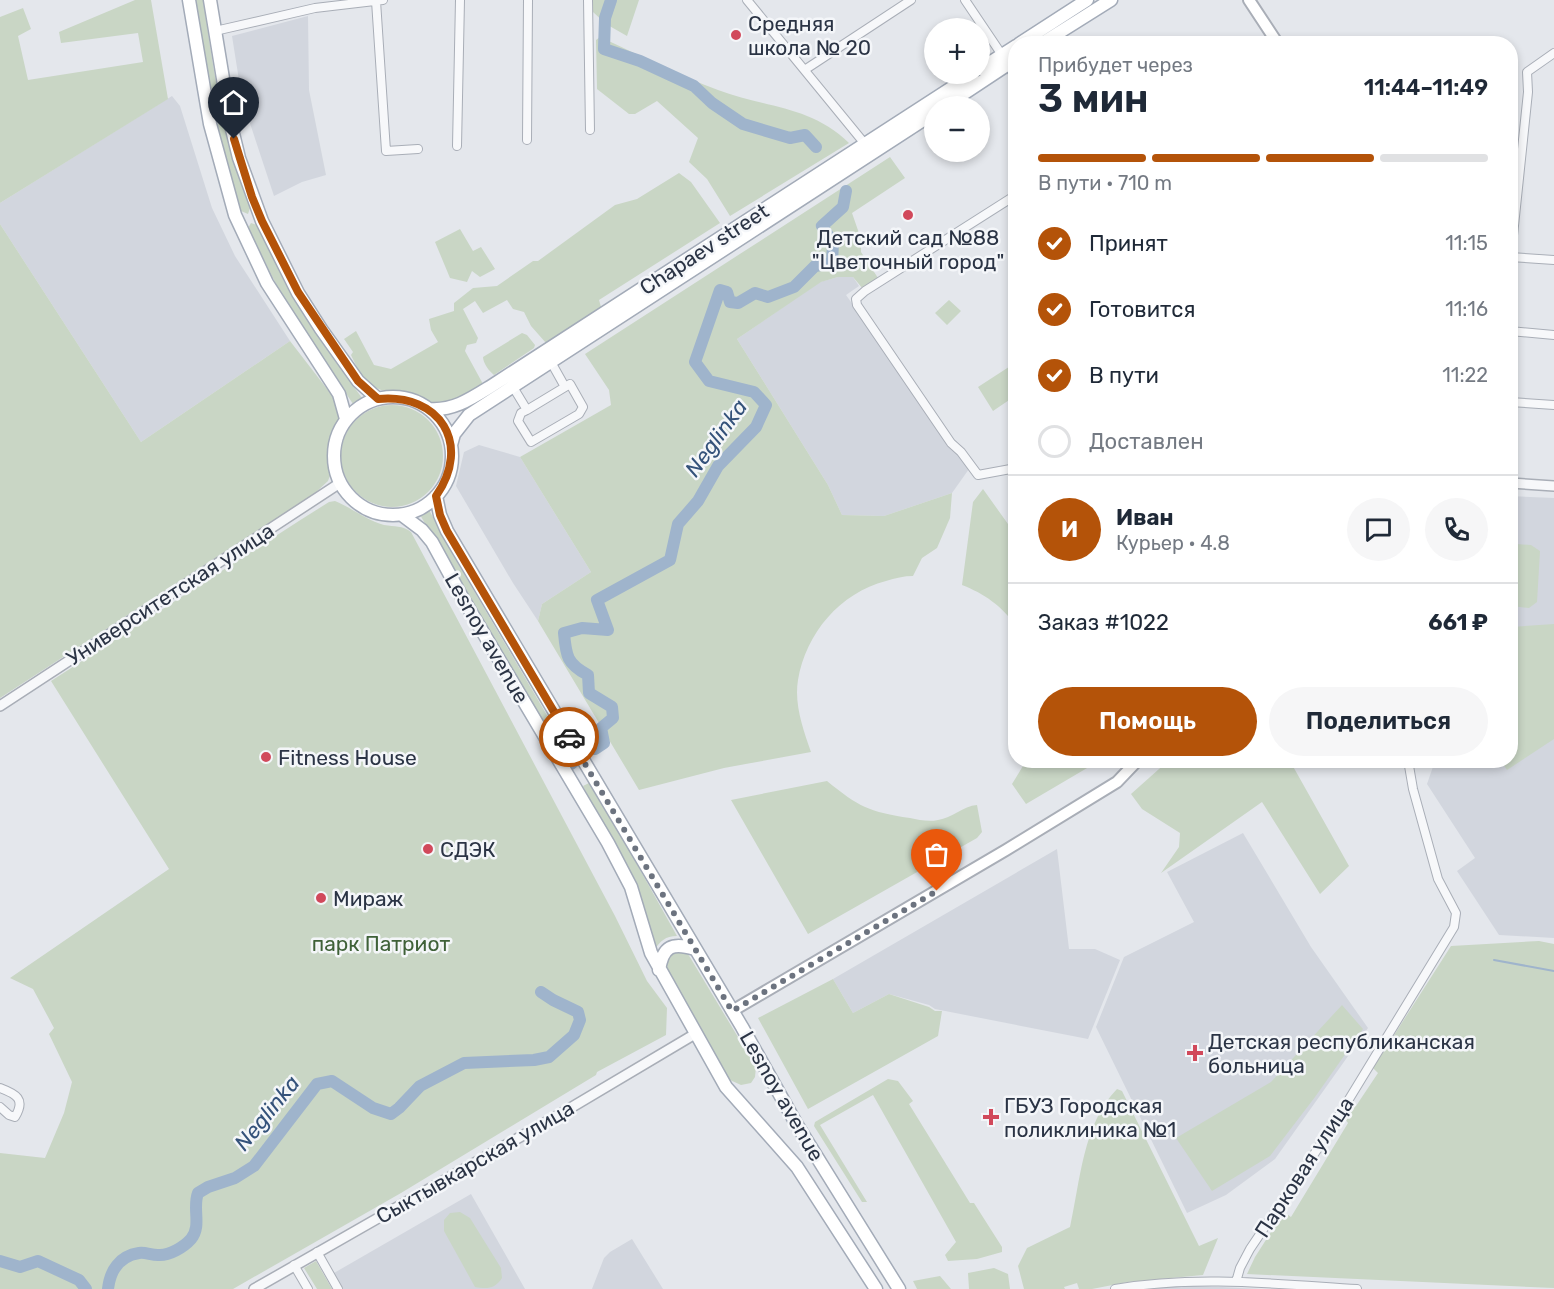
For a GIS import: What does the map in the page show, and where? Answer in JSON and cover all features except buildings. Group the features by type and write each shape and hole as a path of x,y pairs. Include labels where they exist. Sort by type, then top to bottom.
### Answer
{"main road":[{"path":"189,0 210,124 235,215 267,283 339,394 346,419"},
{"path":"210,0 230,121 239,158 256,207 298,292 321,329 358,381 378,399"},
{"path":"1031,36 1087,0"},
{"path":"1054,36 1111,0"},
{"path":"1249,0 1273,36"},
{"path":"990,66 1008,60"},
{"path":"959,96 1008,60"},
{"name":"Chapaev street","path":"429,409 438,410 458,406 493,385 958,84"},
{"name":"Chapaev street","path":"451,445 454,434 469,415 924,120"},
{"path":"235,215 248,216 256,207"},
{"path":"242,231 249,221 262,221"},
{"path":"396,397 413,401 429,409 439,419 451,445 450,471 446,483 436,496 416,511 387,515 373,512 359,505 340,483 334,461 334,450 340,429 346,419 361,406 378,399 396,397"},
{"name":"Lesnoy avenue","path":"436,496 440,515 447,531 695,948 797,1125 899,1289"},
{"name":"Lesnoy avenue","path":"402,514 422,530 432,542 625,873 651,953 659,970 726,1087 796,1167 876,1289"},
{"path":"732,1011 1006,850 1117,782 1130,768"},
{"path":"659,970 661,958 669,948 680,946 695,948"},
{"path":"821,1204 840,1192"}],"street":[{"path":"215,31 315,8 382,0"},
{"path":"457,146 460,0"},
{"path":"527,140 528,0"},
{"path":"588,0 590,130"},
{"path":"747,0 806,69 865,144"},
{"path":"806,69 911,0"},
{"path":"965,0 1008,60"},
{"path":"376,1 386,151 418,149"},
{"path":"1518,189 1528,92 1527,72 1554,53"},
{"path":"1008,200 860,294 856,299 857,305 874,331 951,443 961,452 978,476 1008,470"},
{"path":"1518,257 1554,260"},
{"path":"1518,332 1554,334"},
{"path":"551,362 565,387"},
{"path":"570,384 583,407 579,414 531,442 518,422 521,413 527,410 570,384"},
{"path":"513,387 527,410"},
{"path":"1518,403 1554,405"},
{"name":"Университетская улица","path":"0,706 340,483"},
{"path":"1518,484 1554,486"},
{"name":"Парковая улица","path":"1236,1282 1250,1249 1329,1132 1454,927 1456,913 1438,879 1409,768"},
{"name":"Сыктывкарская улица","path":"254,1289 562,1113 695,1034"},
{"path":"0,1088 13,1093 20,1100 20,1109 15,1117 0,1107"},
{"path":"318,1252 338,1289"},
{"path":"294,1265 308,1289"},
{"path":"1115,1289 1142,1284 1236,1282 1357,1289"}],"shaded area":[{"path":"308,16 309,90 326,175 302,182 274,196 242,99 232,36"},
{"path":"172,96 180,106 212,208 235,256 290,341 141,442 0,224 0,203"},
{"path":"838,277 853,277 859,286 846,295 969,469 952,493 884,516 842,515 828,485 737,339 820,282"},
{"path":"479,445 520,457 591,572 542,604 538,621 456,486 464,452"},
{"path":"1518,496 1554,498 1554,629 1518,631"},
{"path":"1554,658 1554,938 1499,935 1457,871 1475,858 1427,784 1433,768 1518,768 1518,741"},
{"path":"1243,833 1311,947 1368,1028 1275,1159 1226,1195 1187,1213 1096,1027 1124,957 1194,922 1167,872"},
{"path":"1057,849 1069,949 1095,949 1120,960 1088,1039 935,1009 929,1005 889,994 853,1013 833,979"},
{"path":"471,1194 525,1289 343,1289 334,1273"},
{"path":"632,1239 663,1289 592,1289 604,1258"},
{"path":"1185,1286 1222,1287 1259,1289 1133,1289"}],"green space":[{"path":"135,0 151,0 168,99 0,203 0,17 23,8 31,29 18,36 28,80 143,62 138,33 61,43 59,32"},
{"path":"196,0 203,0 220,106 233,157 250,208 248,214 241,211 226,159 209,80"},
{"path":"592,0 639,0 627,36 606,24 593,12"},
{"path":"600,37 718,90 803,114 819,121 849,143 730,216 707,179 689,162 698,138 657,101 635,114 629,114 597,89 596,40"},
{"path":"890,157 905,178 852,213 861,239 861,252 878,278 863,289 853,277 838,277 821,282 737,339 828,485 842,515 884,516 952,493 950,518 937,548 922,558 913,576 886,581 854,595 840,605 817,631 802,663 797,689 800,716 811,752 724,768 639,790 538,621 542,604 591,572 520,457 611,405 609,390 585,354"},
{"path":"679,173 691,182 720,223 599,300 601,307 546,343 531,326 524,312 513,309 507,300 483,313 475,301 463,309 478,338 476,343 467,345 465,351 483,384 457,399 439,402 436,405 405,391 381,390 370,385 361,376 351,355 353,352 344,339 356,331 374,365 391,369 438,342 431,330 429,319 454,311 454,303 473,288 497,286 533,261 538,261 615,205 637,199"},
{"path":"251,223 257,225 285,283 321,341 362,398 353,404 281,294 248,228"},
{"path":"0,224 141,442 290,341 334,398 339,421 332,436 329,456 332,470 328,481 314,494 0,698"},
{"path":"460,229 473,251 481,247 495,269 480,277 472,271 467,282 450,278 435,242"},
{"path":"949,300 961,311 947,325 935,313"},
{"path":"522,333 527,335 535,345 534,348 494,375 487,367 483,357"},
{"path":"1008,368 1008,401 993,411 978,387"},
{"path":"392,405 411,409 428,420 439,437 443,456 439,475 428,492 411,503 392,507 373,503 356,492 345,475 341,456 345,437 356,420 373,409"},
{"path":"983,489 1008,524 1008,617 992,601 962,585 973,502"},
{"name":"парк Патриот","path":"335,501 377,523 401,527 411,532 615,916 647,981 667,1008 666,1035 597,1072 596,1075 401,1193 233,1289 0,1289 0,1153 45,1158 64,1113 72,1082 49,1034 54,1028 33,989 10,978 169,869 51,681 302,519 329,502"},
{"path":"428,508 457,562 568,751 559,756 419,513"},
{"path":"1518,544 1531,545 1540,551 1537,602 1529,608 1518,607"},
{"path":"1554,624 1554,739 1518,763 1518,627"},
{"path":"1022,768 1087,768 1026,804 1012,784"},
{"path":"1160,768 1294,768 1349,866 1320,894 1262,802 1161,873 1179,847 1180,833 1142,809 1131,794"},
{"path":"827,781 857,803 874,811 920,820 943,819 967,807 977,805 982,832 977,838 808,934 731,800"},
{"path":"591,782 677,936 664,940 654,950 633,883 583,786"},
{"path":"1539,941 1554,944 1554,1288 1247,1274 1255,1257 1284,1212 1291,1217 1348,1123 1345,1119 1353,1105 1356,1106 1378,1073 1373,1068 1451,946"},
{"path":"676,949 688,954 756,1067 755,1077 751,1083 741,1085 730,1080 663,968 663,956"},
{"path":"833,979 853,1013 889,994 935,1011 942,1011 938,1036 808,1109 758,1018"},
{"path":"1342,1005 1363,1029 1270,1156 1212,1191 1176,1138 1271,1082"},
{"path":"888,1079 898,1081 913,1101 909,1104 970,1203 974,1203 1002,1247 1002,1252 977,1259 948,1261 945,1255 956,1242 873,1095 820,1125 867,1202 862,1202 814,1126 815,1122"},
{"path":"1117,1089 1122,1091 1199,1246 1218,1238 1203,1275 1128,1282 1092,1289 1079,1289 1077,1283 1064,1287 1065,1289 1024,1289 1018,1266 1027,1248 1070,1227 1080,1173 1090,1136 1106,1103"},
{"path":"460,1212 470,1218 501,1268 502,1278 494,1286 475,1287 444,1231 444,1220 450,1213"},
{"path":"316,1261 332,1289 317,1289 304,1268"},
{"path":"994,1268 1008,1274 1010,1289 969,1289 968,1273"},
{"path":"940,1276 951,1289 917,1289 913,1281"}],"waterway":[{"name":"Neglinka","path":"611,0 605,18 604,49 640,61 694,86 712,103 743,124 790,138 805,135 816,147"},
{"name":"Neglinka","path":"595,749 604,743 601,728 613,718 612,707 589,693 588,675 576,667 569,658 564,633 582,628 608,630 597,600 670,560 678,524 698,501 718,466 756,427 766,405 754,392 709,381 695,362 720,290 727,292 730,302 738,303 755,293 768,297 794,287 815,266 832,263 833,243 822,226 843,207 846,191"},
{"name":"Neglinka","path":"571,764 576,760"},
{"path":"1494,960 1554,971"},
{"name":"Neglinka","path":"108,1289 113,1270 126,1257 141,1253 167,1254 188,1242 196,1228 198,1193 208,1187 235,1178 254,1166 317,1084 332,1081 373,1108 391,1114 420,1086 464,1063 534,1060 549,1057 574,1035 580,1020 578,1012 541,992"},
{"name":"Neglinka","path":"0,1261 20,1267 38,1261 79,1280 86,1289"}],"way so far":[{"path":"569,737 732,1011 937,891"}],"place":[{"name":"Средняя школа № 20","path":"736,35"},
{"name":"Детский сад №88 \"Цветочный город\"","path":"908,215"},
{"name":"Fitness House","path":"266,757"},
{"name":"СДЭК","path":"428,849"},
{"name":"Мираж","path":"321,898"},
{"name":"Детская республиканская больница","path":"1195,1053"},
{"name":"ГБУЗ Городская поликлиника №1","path":"991,1117"}],"route":[{"path":"234,139 252,197 282,262 321,329 358,381 378,399 396,397 413,401 429,409 446,431 451,445 452,458 446,483 436,496 440,515 447,531 569,737"}]}
